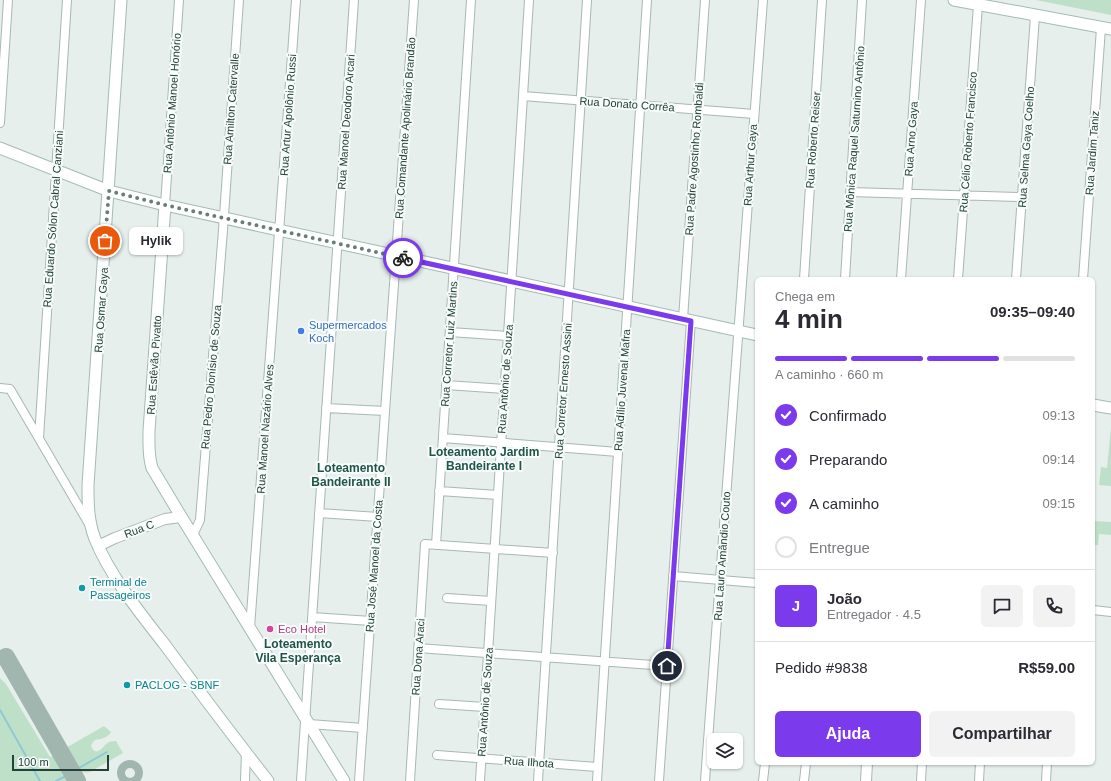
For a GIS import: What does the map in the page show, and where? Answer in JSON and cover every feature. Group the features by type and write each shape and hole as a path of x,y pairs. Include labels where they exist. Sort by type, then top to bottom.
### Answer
{"main road":[{"name":"Rua Osmar Gaya","path":"122,0 88,485 84,506 98,546 115,578 268,781"},
{"path":"954,0 1106,28"},
{"path":"0,148 109,191 165,205 755,335"},
{"name":"Rua Estêvão Pivatto","path":"165,205 148,453 152,468 344,781"},
{"path":"1095,405 1111,408"}],"street":[{"path":"0,123 8,0"},
{"name":"Rua Eduardo Sólon Cabral Canziani","path":"39,438 67,0"},
{"name":"Rua Antônio Manoel Honório","path":"165,205 179,0"},
{"name":"Rua Amilton Catervalle","path":"224,218 239,0"},
{"name":"Rua Artur Apolônio Russi","path":"279,230 296,0"},
{"name":"Rua Manoel Deodoro Arcari","path":"301,781 307,720 312,617 354,0"},
{"name":"Rua Comandante Apolinário Brandão","path":"396,256 414,0"},
{"name":"Rua Corretor Luiz Martins","path":"436,545 471,0"},
{"name":"Rua Antônio de Souza","path":"480,781 530,0"},
{"name":"Rua Corretor Ernesto Assini","path":"538,781 587,0"},
{"name":"Rua Adílio Juvenal Mafra","path":"597,781 647,0"},
{"name":"Rua Padre Agostinho Rombaldi","path":"659,781 673,576 697,110 705,0"},
{"name":"Rua Arthur Gaya","path":"738,331 763,0"},
{"name":"Rua Roberto Reiser","path":"804,277 822,0"},
{"name":"Rua Mônica Raquel Saturnino Antônio","path":"845,277 862,0"},
{"name":"Rua Arno Gaya","path":"901,277 920,0"},
{"name":"Rua Célio Roberto Francisco","path":"958,277 978,5"},
{"name":"Rua Selma Gaya Coelho","path":"1016,277 1035,16"},
{"name":"Rua Jardim Taniz","path":"1083,277 1106,28"},
{"name":"Rua Donato Corrêa","path":"523,96 754,114"},
{"path":"850,192 1022,198"},
{"name":"Rua Pedro Dionísio de Souza","path":"193,535 200,520 224,218"},
{"name":"Rua Manoel Nazário Alves","path":"250,628 279,230"},
{"name":"Rua José Manoel da Costa","path":"359,781 396,256"},
{"name":"Rua Lauro Amândio Couto","path":"705,781 738,331"},
{"path":"450,332 508,336"},
{"path":"446,385 505,389"},
{"path":"0,388 10,389 39,438 84,506"},
{"path":"326,408 385,411"},
{"path":"443,438 618,452"},
{"path":"440,491 498,495"},
{"path":"319,513 378,517"},
{"name":"Rua C","path":"98,546 165,519 181,517"},
{"name":"Rua Dona Araci","path":"410,781 425,544 436,545"},
{"path":"436,545 553,553"},
{"path":"673,576 755,583"},
{"path":"447,598 491,601"},
{"path":"1095,610 1111,612"},
{"path":"312,617 371,621"},
{"path":"418,648 667,666"},
{"path":"440,704 485,707"},
{"path":"307,720 363,728"},
{"path":"245,781 246,752"},
{"name":"Rua Ilhota","path":"437,755 597,767"},
{"path":"764,781 765,765"},
{"path":"804,781 806,765"},
{"path":"866,781 867,765"},
{"path":"921,781 922,765"},
{"path":"979,781 980,765"},
{"path":"1046,781 1047,765"}],"green space":[{"path":"1036,0 1111,0 1111,15"},
{"path":"1111,427 1111,486 1099,485 1101,467 1107,468"},
{"path":"1095,521 1111,522 1111,535 1099,534 1098,545 1095,545"},
{"path":"0,678 6,684 50,757 55,755 69,781 0,781"},
{"path":"104,726 111,732 106,737 94,741 91,746 93,750 98,751 109,742 116,741 123,753 90,772 86,773 75,769 64,749"}],"waterway":[{"path":"0,710 40,781"},
{"path":"79,768 107,752"},
{"path":"56,781 64,777"}],"taxiway":[{"path":"6,657 77,781"},
{"path":"128,769 132,769 134,773 132,777 128,777 126,775 126,771 128,769"}],"way so far":[{"path":"105,241 109,191 165,205 403,258"}],"place":[{"name":"Hylik","path":"105,241"},
{"name":"Supermercados Koch","path":"301,331"},
{"name":"Terminal de Passageiros","path":"82,588"},
{"name":"Eco Hotel","path":"270,629"},
{"name":"PACLOG - SBNF","path":"127,685"}],"district":[{"name":"Loteamento Jardim Bandeirante I","path":"484,459"},
{"name":"Loteamento Bandeirante II","path":"351,475"},
{"name":"Loteamento Vila Esperança","path":"298,651"}],"route":[{"path":"403,258 691,321 667,666"}]}
